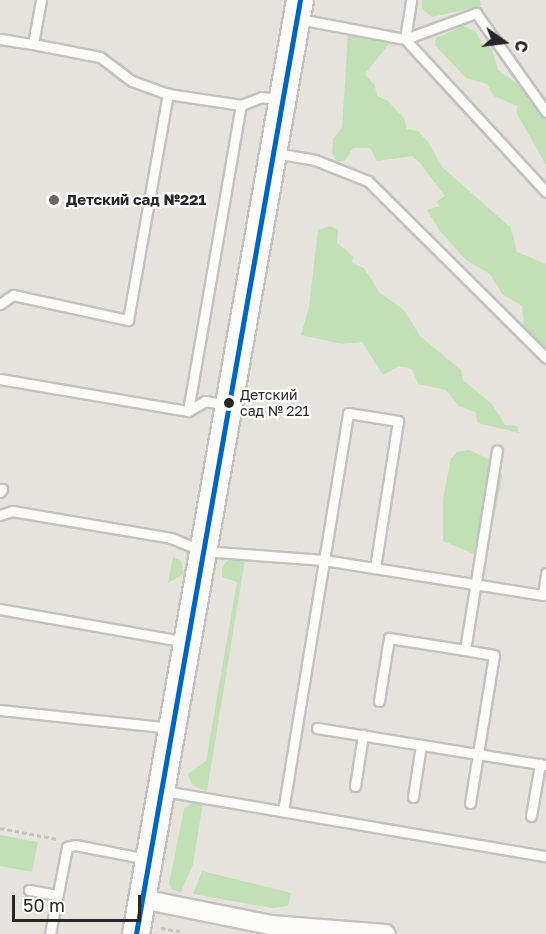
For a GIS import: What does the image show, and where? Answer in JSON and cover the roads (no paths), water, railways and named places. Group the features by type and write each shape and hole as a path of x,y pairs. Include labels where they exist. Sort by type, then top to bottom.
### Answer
{"street":[{"path":"136,934 298,9"},
{"path":"142,899 270,930 386,934"}],"lane":[{"path":"33,44 41,0"},
{"path":"405,39 411,0"},
{"path":"298,9 405,39 546,192"},
{"path":"405,39 476,13 546,112"},
{"path":"0,39 100,57 132,81 168,94 241,105 262,97 282,100"},
{"path":"0,304 13,295 128,320 168,94"},
{"path":"188,411 241,105"},
{"path":"273,153 315,160 368,181 546,358"},
{"path":"0,379 188,411 205,401 228,405"},
{"path":"283,811 348,413 398,421 375,568"},
{"path":"465,650 497,451"},
{"path":"0,515 12,511 171,538 203,551 251,558 324,560 543,595 546,573"},
{"path":"0,609 187,642"},
{"path":"379,701 390,638 494,655 470,803"},
{"path":"0,710 172,729"},
{"path":"317,728 543,764 531,816"},
{"path":"355,786 363,735"},
{"path":"413,797 421,745"},
{"path":"162,790 546,856"},
{"path":"50,934 65,852 72,845 150,860"},
{"path":"29,890 57,896"}],"place":[{"name":"Детский сад №221","path":"54,200"},
{"name":"Детский сад № 221","path":"229,403"}]}
